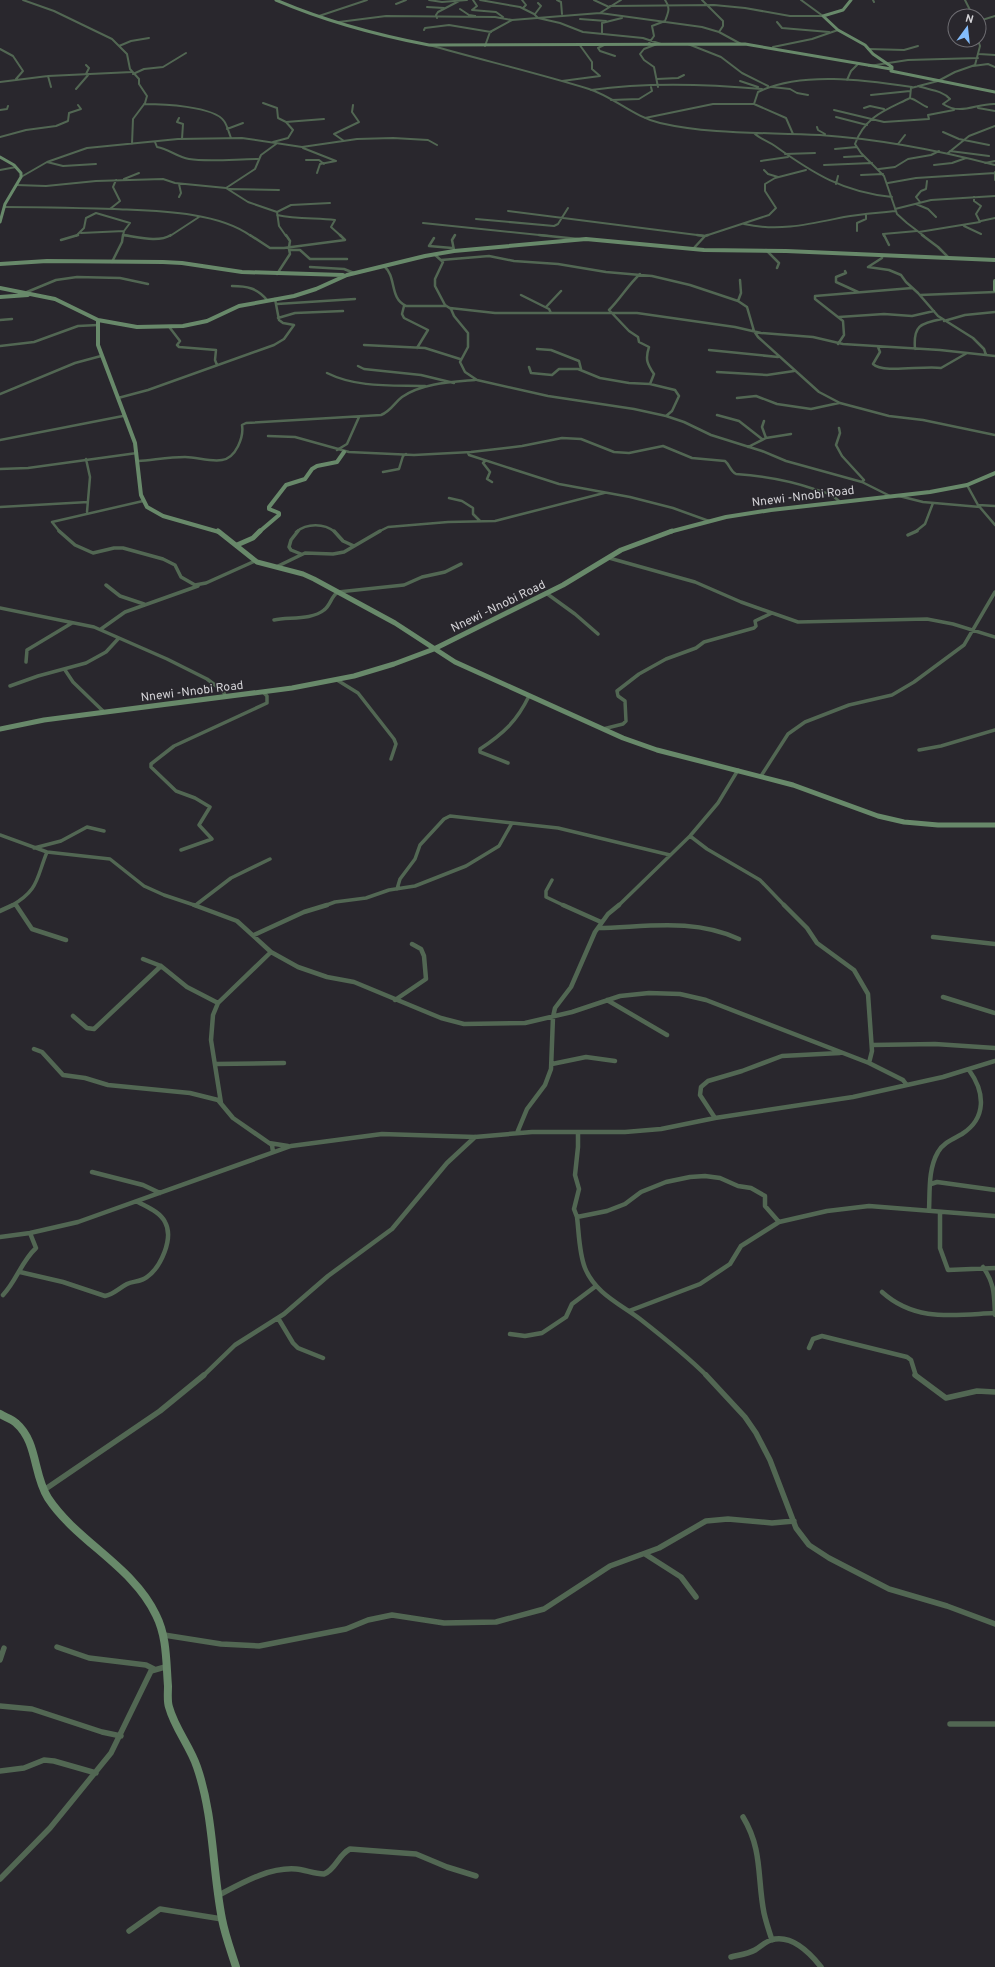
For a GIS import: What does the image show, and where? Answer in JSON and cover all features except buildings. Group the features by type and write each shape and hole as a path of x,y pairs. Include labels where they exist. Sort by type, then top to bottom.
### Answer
{"street":[{"path":"23,0 54,11 108,36 127,54 133,73 139,79 139,84 147,96 144,104 132,119 132,144"},
{"path":"276,0 319,16 398,40 429,46 591,90 645,118 675,125 754,132 831,136 898,144 939,151 989,156"},
{"path":"319,16 367,0"},
{"path":"396,4 406,0"},
{"path":"429,0 442,2 467,0"},
{"path":"473,0 477,6 472,10 496,12 503,17 512,20"},
{"path":"480,0 495,1 523,8 538,16 581,32 651,40 659,44"},
{"path":"522,0 526,5 523,8"},
{"path":"557,0 561,2 562,14"},
{"path":"594,0 610,6 708,5 744,8 790,16 823,16 843,10 851,0"},
{"path":"600,13 621,0"},
{"path":"665,0 670,6"},
{"path":"702,0 718,14 718,18 723,21 723,26 719,32"},
{"path":"801,0 823,16 838,30 868,49 892,69"},
{"path":"437,18 436,13 460,1"},
{"path":"535,14 541,6 538,3"},
{"path":"665,21 670,6"},
{"path":"427,7 444,8"},
{"path":"460,9 471,16 485,18"},
{"path":"424,30 423,29 425,28 443,27 449,25 471,30 491,32 512,20 562,14 600,13 702,27 719,32 741,44"},
{"path":"339,22 374,18 503,17"},
{"path":"602,34 602,23 627,17"},
{"path":"580,18 607,21"},
{"path":"648,43 654,36 652,26 665,21"},
{"path":"777,22 782,28 831,32"},
{"path":"773,47 838,30"},
{"path":"485,46 491,32"},
{"path":"119,46 131,41 149,38"},
{"path":"429,46 648,43 741,44 773,47 858,64 892,69 995,92"},
{"path":"559,81 600,76 592,69 592,62 579,44"},
{"path":"608,44 598,49 602,53 615,56"},
{"path":"658,87 654,67 644,60 640,54 644,49 659,44"},
{"path":"687,44 718,56 747,76 770,86"},
{"path":"868,49 904,50 918,46"},
{"path":"973,66 979,56 980,48"},
{"path":"0,49 13,56 22,69 22,72 15,80"},
{"path":"0,82 48,76 133,73 144,69 163,67 186,53"},
{"path":"871,66 884,62 979,56 988,54 995,55"},
{"path":"846,80 851,71 858,64"},
{"path":"754,104 755,94 764,88 800,81 846,80 891,83 912,87 940,80 955,72 973,66 988,64 995,67"},
{"path":"76,89 88,74 89,68 86,65"},
{"path":"657,79 678,78 684,75"},
{"path":"48,76 51,87"},
{"path":"0,78 7,81"},
{"path":"740,81 764,88"},
{"path":"591,90 607,87 714,85 790,89 800,94 808,95"},
{"path":"917,85 949,96 950,99 943,104 954,110"},
{"path":"610,100 641,99 652,91 651,87"},
{"path":"910,98 912,87"},
{"path":"871,95 910,92"},
{"path":"927,107 920,104 917,100 910,98 884,109 870,120 855,144 863,156 879,169 888,183 896,211 949,258"},
{"path":"263,103 277,108 278,118 286,122 292,130 289,138 272,143"},
{"path":"645,118 685,110 706,103 754,104 786,118 792,134"},
{"path":"898,103 904,107"},
{"path":"978,108 989,103 995,104"},
{"path":"144,104 184,106 214,113 224,120 231,138"},
{"path":"0,137 26,130 56,126 68,121 69,113 81,109 78,105"},
{"path":"344,142 334,134 342,128 359,122 352,112 353,105"},
{"path":"0,110 7,109 8,106"},
{"path":"864,108 870,106 884,109"},
{"path":"834,110 858,115 870,120 909,122 929,119 928,115 954,110 978,108 995,111"},
{"path":"836,117 867,125"},
{"path":"179,118 176,122 183,124 182,139"},
{"path":"286,122 324,119"},
{"path":"227,129 242,123"},
{"path":"949,152 970,134 995,126"},
{"path":"818,127 820,132 831,136"},
{"path":"754,132 806,170 836,184 866,195 892,197"},
{"path":"943,132 962,140 989,145"},
{"path":"898,144 905,135"},
{"path":"0,222 4,207 21,177 47,162 87,148 182,139 231,138 302,147 362,139 393,138 423,140 436,145"},
{"path":"155,142 158,147 167,149 174,155 186,158 258,159"},
{"path":"227,189 255,169 258,159 276,144"},
{"path":"302,147 336,161 319,165 317,173"},
{"path":"835,149 857,147"},
{"path":"879,169 898,166 904,164 908,159 931,155 939,151"},
{"path":"949,152 995,165"},
{"path":"785,154 814,153"},
{"path":"844,157 863,156"},
{"path":"0,157 16,168 21,173 21,177"},
{"path":"761,161 788,157"},
{"path":"934,165 952,163 966,158"},
{"path":"306,160 319,160 324,164"},
{"path":"985,163 995,160"},
{"path":"47,162 63,166 96,164"},
{"path":"824,165 872,163"},
{"path":"0,170 16,168"},
{"path":"764,170 768,174 778,177"},
{"path":"508,211 705,236 764,218 775,210 776,206 765,191 764,186 767,182 778,177 806,170"},
{"path":"888,183 910,179 995,172 995,180"},
{"path":"123,180 128,176 139,173"},
{"path":"862,175 882,174"},
{"path":"836,184 838,176"},
{"path":"16,185 46,186 116,180 163,178 179,184 227,189 279,190"},
{"path":"110,209 120,201 113,187 116,180"},
{"path":"920,202 916,197 921,191 926,189 927,181"},
{"path":"179,184 181,193 179,197"},
{"path":"4,207 175,212 228,224 252,236 266,247 290,248 334,243 345,240 331,227 336,222 335,220 306,217 292,218 277,214 248,202 227,189"},
{"path":"743,224 762,228 787,228 816,224 845,216 886,213 920,202 995,196"},
{"path":"974,197 974,202 981,206 976,215 981,221"},
{"path":"277,214 291,205 330,202"},
{"path":"915,204 928,209 936,217"},
{"path":"476,219 550,226 558,224 560,218 568,208"},
{"path":"61,240 75,237 81,233 86,223 86,218 106,209"},
{"path":"96,213 130,222 124,231 122,242 112,262"},
{"path":"277,214 279,226 290,241 289,256 277,274"},
{"path":"857,230 857,223 866,220 866,215"},
{"path":"123,235 151,238 168,237 182,226 199,217"},
{"path":"889,245 883,234 964,226 995,218"},
{"path":"423,222 580,239"},
{"path":"964,226 981,234"},
{"path":"81,233 88,234 124,231"},
{"path":"453,249 454,245 452,240 455,235"},
{"path":"693,249 705,236"},
{"path":"434,238 429,246 453,249"},
{"path":"0,346 34,342 78,326 98,322 125,326 170,328 198,323 239,306 316,289 352,274 453,249 597,239 693,249 766,250 995,260"},
{"path":"290,248 300,250 310,258 347,259"},
{"path":"766,250 779,263 777,268"},
{"path":"434,254 442,260 488,256 514,261 558,264 606,272 640,274 676,280 738,301 747,307 754,331 779,357 819,392 840,403 875,411 889,416 923,420 995,435"},
{"path":"882,256 882,258 868,267 898,273 943,320 980,344 986,355"},
{"path":"442,260 442,267 434,282 445,306"},
{"path":"0,264 47,261 182,263 232,271 277,274 352,274"},
{"path":"384,266 392,273 395,295 404,306 445,306 484,313 610,312 651,314 754,331 813,337 838,344 995,356"},
{"path":"310,268 344,269 352,274"},
{"path":"845,270 846,273 836,277 836,282 858,292"},
{"path":"610,312 609,308 620,300 629,284 640,274"},
{"path":"0,297 29,294 52,280 98,276 121,278 148,284"},
{"path":"738,301 741,293 740,280"},
{"path":"920,295 995,291 995,281"},
{"path":"232,286 247,286 255,288 261,292 267,300"},
{"path":"0,288 41,295 66,303 98,322"},
{"path":"838,344 845,332 844,324 839,317 815,299 815,296 912,288"},
{"path":"546,307 561,290"},
{"path":"520,295 546,307 551,313"},
{"path":"118,398 152,388 280,342 294,325 280,322 275,299"},
{"path":"277,304 356,299"},
{"path":"404,306 402,314 404,318 428,330 417,348"},
{"path":"450,308 454,316 468,333 468,347 460,359 462,368 465,372 477,380 548,396 634,409 666,416 684,422 711,435 786,461 862,482 890,496"},
{"path":"278,318 291,313 343,311"},
{"path":"839,317 884,314 912,316 934,311"},
{"path":"610,312 616,316 629,331 638,337 639,342 649,346 646,356 647,364 654,374 650,384"},
{"path":"915,349 914,337 918,328 928,322 965,315 995,312"},
{"path":"0,320 12,318"},
{"path":"98,322 98,345 101,356 118,398 123,416 135,443 139,483 143,501 147,507 156,513 217,530 255,561 276,568 303,574 396,623 455,662 603,729 657,750 793,785 878,816 904,822 938,826 995,825"},
{"path":"170,328 180,341 177,345 179,347 216,350 215,360 217,364"},
{"path":"364,345 417,348 444,353 460,359"},
{"path":"877,347 881,350 873,364 877,368 885,369 930,366 941,368 968,353"},
{"path":"537,349 551,350 578,361 582,369"},
{"path":"709,350 779,357"},
{"path":"0,394 75,363 101,356"},
{"path":"358,366 364,369 430,377 454,384"},
{"path":"529,367 530,372 534,374 552,375 557,369 582,369 600,378 629,383 650,384 675,390 679,394 677,403 666,416"},
{"path":"717,372 767,375 794,370"},
{"path":"327,374 335,378 370,384 429,387"},
{"path":"138,461 185,457 214,461 226,460 237,446 242,434 242,425 246,423 376,416 388,412 394,408 403,396 416,390 477,380"},
{"path":"737,398 756,396 777,404 811,409 840,403"},
{"path":"717,415 739,421 762,439"},
{"path":"0,440 123,416"},
{"path":"337,450 347,444 359,417"},
{"path":"764,421 762,427 766,438"},
{"path":"839,428 840,433 836,445 842,456 864,480 862,482"},
{"path":"748,447 762,439 791,434"},
{"path":"268,436 295,437 320,443 344,452 406,454 468,454 562,438 585,439 604,450 626,453 663,446 692,458 725,461 728,463 732,472 736,474 763,474 801,482 833,496 838,501"},
{"path":"237,545 252,538 279,515 279,513 269,509 269,507 286,485 305,479 312,469 317,466 337,462 344,452"},
{"path":"0,469 35,467 137,453"},
{"path":"383,472 399,469 404,455 406,454"},
{"path":"468,454 485,461 558,484 668,507 709,521"},
{"path":"86,459 90,477 87,512"},
{"path":"485,461 483,463 490,472 487,479 492,482"},
{"name":"Nnewi -Nnobi Road","path":"0,729 44,720 263,692 336,680 375,670 434,649 546,594 609,558 642,542 709,521 838,501 930,492 967,485 995,473"},
{"path":"967,485 979,506 995,525"},
{"path":"276,568 302,554 310,552 338,554 388,527 499,521 604,493"},
{"path":"898,496 933,503 995,506"},
{"path":"449,498 469,505 473,508 473,514 480,521"},
{"path":"143,501 87,512 52,522 62,534 78,546 93,552 114,547 135,550 172,563 177,567 181,578 198,586"},
{"path":"0,507 88,502"},
{"path":"908,535 918,533 929,520 933,503"},
{"path":"302,554 291,550 289,547 290,541 296,531 309,526 320,526 334,532 344,541 354,546"},
{"path":"609,558 695,582 741,602 798,622 927,619 942,620 995,638"},
{"path":"101,629 125,612 198,586 255,561"},
{"path":"274,620 307,616 322,611 325,609 333,595 338,592 404,585 422,577 445,572 461,564"},
{"path":"106,585 118,595 144,604"},
{"path":"761,776 788,734 805,722 849,705 892,695 902,690 964,645 995,593"},
{"path":"546,594 575,614 598,634"},
{"path":"0,608 34,613 101,629 118,639 167,659 207,679 223,691 226,697"},
{"path":"603,729 626,722 624,701 618,696 617,691 639,674 666,659 696,648 704,642 754,628 756,626 755,621 772,612"},
{"path":"26,662 27,650 72,623"},
{"path":"10,686 38,676 65,670 86,663 106,652 118,639"},
{"path":"65,670 73,682 104,712"},
{"path":"336,680 358,693 394,739 396,744 391,759"},
{"path":"181,850 212,839 199,825 210,807 195,798 176,791 151,767 151,764 156,758 174,746 267,703 267,696 263,692"},
{"path":"508,763 480,752 480,749 500,736 520,714 529,696"},
{"path":"919,750 941,746 995,730"},
{"path":"517,1133 527,1109 545,1085 552,1064 553,1017 555,1008 571,987 588,944 601,922 690,836 718,803 738,770"},
{"path":"397,888 400,879 415,859 420,844 446,817 450,816 512,823 539,824 579,832 670,855"},
{"path":"254,935 304,912 335,902 366,898 397,888 422,884 473,862 499,846 512,823"},
{"path":"34,848 61,841 85,828 90,827 104,831"},
{"path":"0,835 47,852 110,859 144,886 164,895 197,904 237,921 271,952 298,967 327,977 354,982 441,1018 464,1024 525,1023 553,1017 620,996 649,993 693,996 791,1032 840,1053 869,1063 903,1080 906,1084"},
{"path":"690,836 707,849 737,865 760,880 807,928 817,943 854,970 868,994 872,1045 872,1055 869,1063"},
{"path":"0,911 15,904 36,882 47,852"},
{"path":"197,904 222,883 242,871 270,859"},
{"path":"552,880 546,891 546,897 601,922"},
{"path":"15,904 22,909 28,925 32,929 39,933 66,940"},
{"path":"598,928 649,924 694,925 728,934 739,939"},
{"path":"932,937 995,944"},
{"path":"395,1000 426,979 424,956 421,949 412,944"},
{"path":"221,1103 211,1041 211,1026 214,1011 218,1003 271,952"},
{"path":"143,959 161,966 187,987 218,1003"},
{"path":"73,1016 88,1028 94,1029 161,966"},
{"path":"943,997 995,1013"},
{"path":"607,1000 667,1035"},
{"path":"872,1045 935,1044 995,1048"},
{"path":"34,1049 42,1052 53,1066 63,1075 85,1078 108,1085 190,1093 218,1100 233,1118 273,1147 273,1152"},
{"path":"715,1118 700,1095 701,1087 708,1081 742,1071 782,1056 840,1053"},
{"path":"552,1064 586,1057 615,1061"},
{"path":"0,1237 30,1233 78,1222 161,1194 291,1146 382,1134 475,1137 517,1133 648,1131 695,1124 715,1118 854,1098 906,1084 969,1070 995,1061"},
{"path":"215,1064 269,1062 284,1063"},
{"path":"929,1210 933,1160 939,1149 947,1141 973,1125 980,1112 983,1093 979,1082 969,1070"},
{"path":"578,1132 579,1148 574,1180 579,1189 574,1210 577,1217 585,1269 596,1286 613,1302 629,1311 697,1365 721,1389 745,1417 756,1433 770,1460 794,1521 809,1545 889,1589 947,1606 995,1624"},
{"path":"44,1490 160,1411 202,1376 235,1345 291,1309 328,1276 392,1228 408,1212 447,1163 464,1150 475,1137"},
{"path":"267,1142 291,1146"},
{"path":"92,1172 143,1185 161,1194"},
{"path":"577,1217 607,1211 618,1207 641,1192 666,1182 705,1176 720,1178 738,1186 757,1191 765,1196 764,1206 779,1222"},
{"path":"931,1184 937,1182 995,1190"},
{"path":"20,1272 63,1282 105,1296 111,1295 131,1282 147,1278 160,1261 166,1245 168,1228 162,1216 138,1202"},
{"path":"629,1311 700,1284 730,1264 741,1246 779,1222 827,1211 869,1206 940,1212 962,1212 995,1216"},
{"path":"940,1212 942,1218 939,1233 940,1253 948,1270 983,1267 995,1268"},
{"path":"3,1295 20,1272 26,1257 36,1248 30,1233"},
{"path":"882,1292 897,1305 916,1312 942,1315 994,1314 993,1284 991,1278 983,1267"},
{"path":"510,1334 525,1336 542,1333 566,1317 572,1304 596,1286"},
{"path":"278,1318 293,1343 298,1348 323,1358"},
{"path":"808,1348 813,1339 822,1336 907,1357 911,1360 914,1374 925,1384 946,1398 977,1391 995,1392"},
{"path":"0,1414 18,1425 28,1440 44,1490 48,1497 69,1522 106,1555 131,1581 147,1602 162,1626 164,1634 165,1667 169,1707 180,1735 197,1766 209,1815 222,1919 236,1967"},
{"path":"164,1634 221,1644 259,1646 346,1629 368,1620 392,1615 444,1623 496,1622 544,1609 577,1589 610,1566 646,1554 698,1525 713,1519 740,1519 781,1524 794,1521"},
{"path":"646,1554 687,1580 696,1597"},
{"path":"57,1647 84,1657 146,1665 154,1669 165,1667"},
{"path":"0,1660 4,1648"},
{"path":"0,1879 50,1828 111,1754 121,1736 148,1676 154,1669"},
{"path":"0,1706 32,1709 102,1732 121,1736"},
{"path":"950,1724 995,1724"},
{"path":"0,1771 24,1768 44,1760 54,1761 96,1774"},
{"path":"743,1817 752,1832 757,1851 764,1913 772,1940"},
{"path":"219,1895 250,1878 263,1874 295,1869 325,1874 330,1871 342,1853 350,1849 416,1854 476,1876"},
{"path":"129,1931 160,1909 222,1919"},
{"path":"731,1957 753,1951 772,1940 794,1943 816,1960 820,1967"}]}
